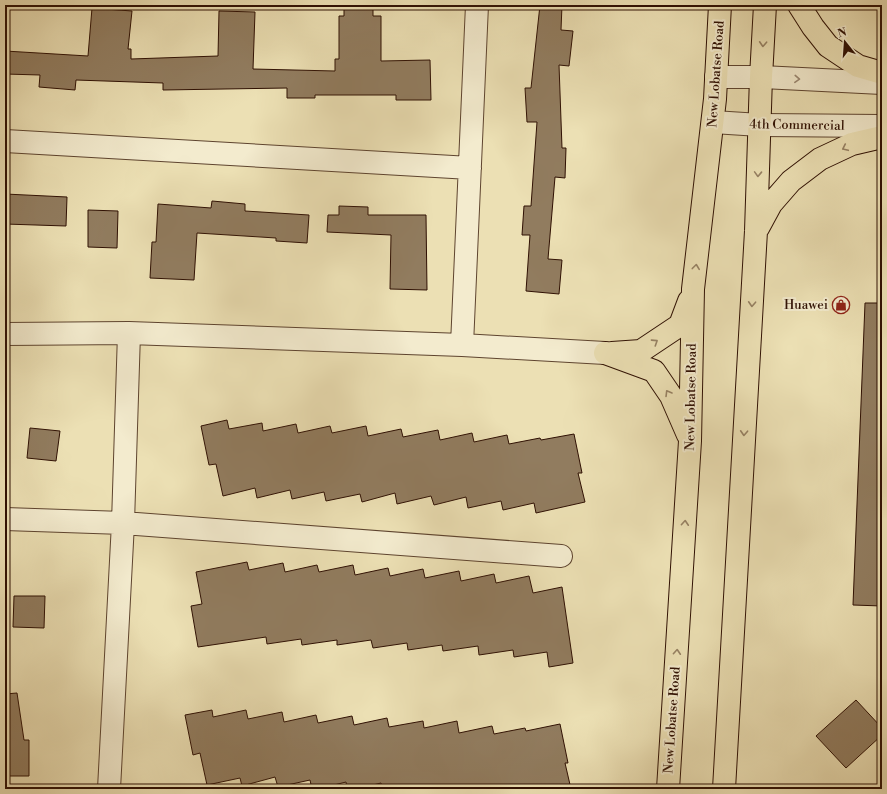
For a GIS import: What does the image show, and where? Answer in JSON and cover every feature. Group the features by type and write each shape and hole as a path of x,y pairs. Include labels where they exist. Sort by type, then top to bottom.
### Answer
{"main road":[{"name":"New Lobatse Road","path":"668,789 690,441 693,289 713,122 720,5"},
{"path":"724,789 756,231 765,5"},
{"path":"799,5 813,27 828,46 858,66 882,73"},
{"path":"756,231 771,204 791,181 809,167 820,159 852,144 882,137"},
{"path":"605,353 641,351 680,325 693,289"},
{"path":"605,353 654,371 671,396 690,441"}],"street":[{"path":"462,345 477,5"},
{"path":"716,77 761,77 882,83"},
{"name":"4th Commercial","path":"713,122 760,125 882,126"},
{"path":"5,141 470,168"},
{"path":"109,789 123,523 129,333"},
{"path":"5,334 129,333 462,345 605,353"},
{"path":"5,519 123,523 561,556"}],"building":[{"path":"344,5 373,5 373,16 381,16 381,61 430,60 431,100 396,100 396,95 315,95 315,98 287,98 287,88 163,90 163,83 76,80 75,90 39,87 40,75 5,74 5,51 88,56 92,8 132,11 128,49 131,49 131,59 218,56 219,11 255,12 253,69 335,71 335,59 339,59 339,16 344,16"},
{"path":"540,5 562,5 561,30 573,31 569,66 559,65 562,148 566,148 565,178 555,177 548,259 562,260 559,294 526,291 530,235 522,235 524,206 531,206 537,122 527,122 525,88 531,88"},
{"path":"5,194 67,197 66,226 5,224"},
{"path":"212,201 245,204 245,211 309,215 307,243 276,241 276,238 197,233 194,280 150,278 152,242 156,242 158,204 211,208"},
{"path":"339,206 368,207 368,215 426,215 427,290 390,289 391,235 327,232 328,215 339,215"},
{"path":"88,210 118,211 117,248 88,247"},
{"path":"865,303 882,303 882,606 853,605"},
{"path":"227,420 229,429 262,423 263,431 296,424 298,433 330,426 332,433 366,426 368,436 401,429 403,437 438,430 440,440 472,433 474,442 507,435 509,444 540,438 541,440 574,434 582,473 578,473 585,502 536,513 534,503 503,510 501,501 468,508 466,497 434,505 431,496 397,504 395,493 362,502 360,494 326,501 324,492 292,499 290,490 257,498 255,488 223,496 216,464 209,465 201,426"},
{"path":"30,428 60,431 56,461 27,458"},
{"path":"247,562 249,570 283,563 285,572 317,565 319,572 353,565 355,575 388,568 390,576 423,569 425,578 459,571 461,581 494,574 496,583 529,576 533,593 562,587 573,663 549,667 547,652 514,657 513,650 479,655 478,646 443,651 442,645 408,650 407,643 373,648 371,640 337,645 337,640 302,645 301,639 267,644 266,637 198,647 191,606 202,604 196,572"},
{"path":"14,596 45,596 44,628 13,627"},
{"path":"17,693 24,740 29,740 29,776 5,776 5,694"},
{"path":"856,700 882,728 882,735 846,768 816,736"},
{"path":"212,710 213,717 246,710 248,719 282,712 284,722 316,715 318,723 352,716 354,725 387,718 389,727 423,721 424,728 457,721 459,733 492,726 494,734 525,728 526,731 560,724 568,763 565,763 571,789 382,789 381,783 357,789 347,789 346,782 318,789 312,789 310,780 278,787 275,777 242,786 240,778 207,785 200,753 193,755 185,715"}],"place":[{"name":"Huawei","path":"841,305"}]}
